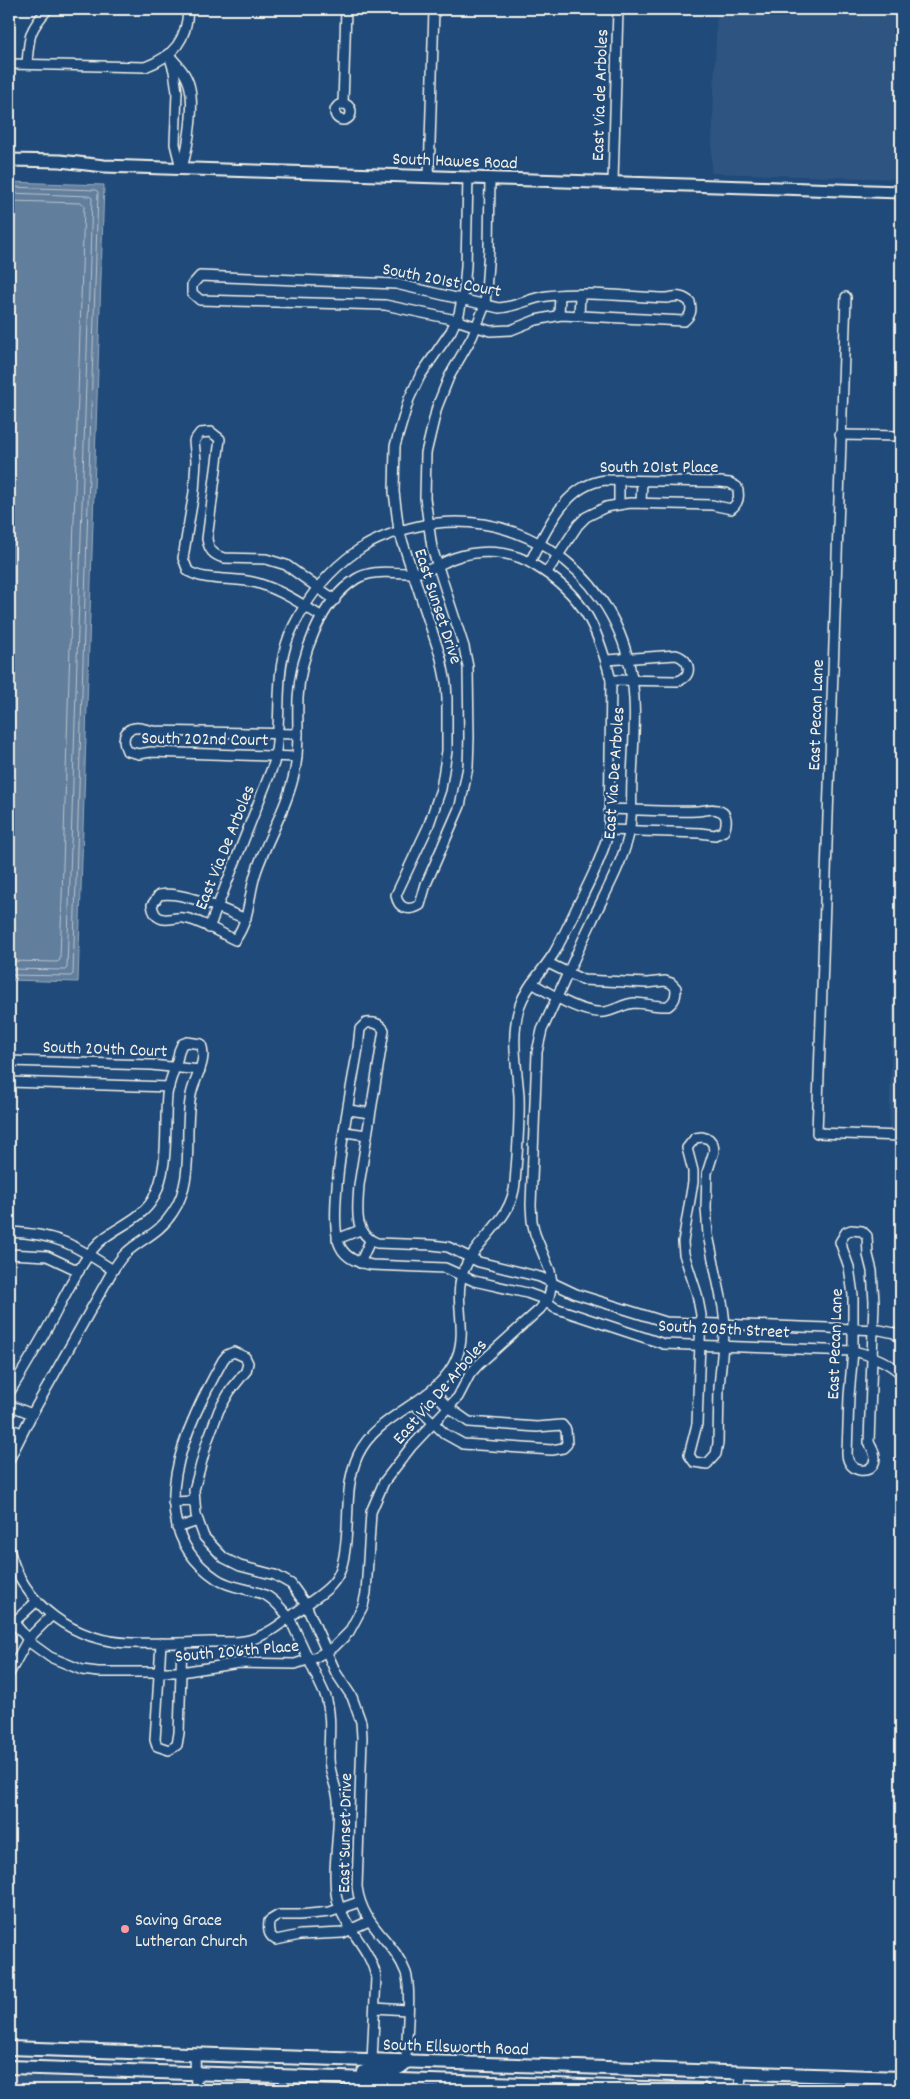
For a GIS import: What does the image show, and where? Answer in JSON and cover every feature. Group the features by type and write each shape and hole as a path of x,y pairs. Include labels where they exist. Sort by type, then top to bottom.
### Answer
{"main road":[{"name":"South Hawes Road","path":"9,160 60,161 104,166 901,192"},
{"name":"South Ellsworth Road","path":"9,2048 901,2078"},
{"path":"348,2078 367,2071 393,2071 402,2067 406,2062"},
{"name":"South Ellsworth Road","path":"9,2067 703,2090"}],"street":[{"path":"27,64 30,36 34,24 48,9"},
{"path":"9,64 145,67 158,62 181,40 187,26 188,9"},
{"path":"343,104 346,9"},
{"path":"429,176 434,9"},
{"name":"East Via de Arboles","path":"613,182 618,9"},
{"path":"168,54 174,71 176,100 175,144 182,168"},
{"path":"168,54 180,67 188,80 191,101 188,145 182,168"},
{"path":"176,100 191,101"},
{"name":"East Sunset Drive","path":"468,178 466,266 463,299 456,320 420,376 409,399 401,423 394,467 394,492 398,531 444,672 446,699 445,770 436,808 396,895 397,902 407,909 420,905 426,884 460,806 468,767 468,667 460,633 437,566 428,523 425,472 428,440 437,408 449,377 476,327 485,305 489,249 490,178"},
{"name":"South 201st Court","path":"200,276 380,283 410,287 485,305 508,308 535,298 560,295 685,297 690,302 692,310 690,316 684,321 559,316 547,317 521,328 490,331 456,320 394,306 200,300 192,293 192,286 200,276"},
{"path":"559,316 560,295"},
{"path":"579,316 580,295"},
{"name":"East Pecan Lane","path":"846,297 817,1133 901,1136"},
{"path":"322,618 286,595 257,583 200,576 188,571 183,558 194,492 196,461 194,441 200,433 211,432 220,440 207,539 210,550 224,558 266,559 286,565 334,600"},
{"path":"840,434 901,436"},
{"path":"619,480 619,504"},
{"name":"South 201st Place","path":"530,562 539,544 571,495 580,488 596,481 730,483 737,487 739,493 736,506 731,509 712,506 641,503 619,504 606,507 586,517 578,525 547,572"},
{"path":"641,503 642,481"},
{"name":"East Via De Arboles","path":"296,1612 332,1586 339,1576 345,1550 351,1478 359,1453 366,1441 384,1423 433,1391 451,1369 461,1344 462,1276 470,1256 498,1225 514,1193 519,1100 515,1060 516,1028 521,1002 532,983 548,963 597,866 609,830 611,680 607,660 594,625 564,586 547,572 530,562 506,554 492,552 463,555 437,566 413,573 383,572 364,575 347,587 334,600 312,638 302,670 298,699 297,757 287,800 256,872 246,919 235,940 209,928 269,779 276,756 280,668 292,627 317,588 332,571 358,550 398,531 428,523 456,522 490,525 518,533 558,555 577,570 596,590 617,627 628,657 632,679 634,693 630,830 620,862 542,1030 536,1052 531,1205 533,1228 550,1271 552,1282"},
{"path":"607,660 676,655 684,657 687,662 687,675 683,680 611,680"},
{"name":"South 202nd Court","path":"297,757 150,752 133,754 126,751 124,738 129,730 136,728 153,731 298,734"},
{"path":"609,830 715,835 724,831 726,826 725,814 720,810 610,809"},
{"path":"209,928 182,917 164,920 158,918 153,912 152,906 159,895 166,894 192,899 246,919"},
{"path":"532,983 588,1010 604,1012 632,1003 668,1006 674,1002 676,995 676,988 671,983 665,981 647,983 584,980 548,963"},
{"path":"366,1022 380,1025 384,1030 370,1113 359,1185 358,1222 360,1230 370,1241 360,1263 345,1254 337,1238 338,1181 360,1029 366,1022"},
{"path":"9,1393 89,1255 101,1239 132,1221 153,1199 158,1186 166,1148 169,1087 182,1044 187,1042 201,1044 203,1050 200,1070 189,1103 187,1159 181,1197 174,1212 163,1226 153,1235 127,1251 113,1270 32,1414 9,1460"},
{"name":"South 204th Court","path":"9,1061 151,1065 200,1070"},
{"name":"South 204th Court","path":"9,1082 169,1087"},
{"path":"349,1110 370,1113"},
{"path":"345,1132 367,1135"},
{"path":"702,1137 709,1139 713,1144 714,1151 707,1173 708,1235 725,1324 719,1386 718,1443 712,1460 707,1464 699,1464 694,1462 689,1455 697,1424 700,1305 684,1254 683,1242 693,1182 693,1171 687,1148 695,1138 702,1137"},
{"path":"337,1238 360,1230"},
{"name":"East Pecan Lane","path":"851,1230 862,1231 867,1236 868,1255 872,1271 874,1329 869,1442 875,1458 873,1466 860,1471 853,1468 847,1462 849,1396 853,1351 852,1282 840,1242 842,1237 851,1230"},
{"path":"9,1232 50,1237 67,1242 113,1270"},
{"name":"South 205th Street","path":"370,1241 377,1243 441,1246 470,1256 479,1262 540,1277 576,1294 666,1322 874,1329 887,1331 901,1338"},
{"path":"9,1254 47,1256 79,1271"},
{"name":"South 205th Street","path":"360,1263 445,1268 474,1281 541,1298 555,1308 655,1342 699,1346 853,1351 872,1355 891,1365 901,1374"},
{"path":"547,1302 552,1282"},
{"name":"East Via De Arboles","path":"312,1659 327,1652 342,1640 349,1632 363,1606 368,1577 369,1524 376,1498 399,1461 449,1408 478,1365 547,1302"},
{"name":"East Sunset Drive","path":"173,1502 174,1485 180,1458 198,1405 227,1355 234,1352 241,1354 248,1363 246,1370 230,1390 211,1428 196,1476 194,1501 198,1521 204,1537 224,1558 240,1566 284,1579 291,1584 306,1605 336,1673 352,1697 361,1722 362,1737 357,1872 359,1902 369,1922 396,1954 406,1974 406,2062"},
{"path":"414,1404 433,1424 455,1440 470,1446 552,1450 563,1448 567,1444 566,1430 562,1425 537,1427 477,1424 461,1418 433,1391"},
{"path":"9,1405 32,1414"},
{"path":"9,1428 22,1433"},
{"path":"194,1501 173,1502 177,1528 192,1555 208,1572 228,1584 267,1596 276,1602 289,1617"},
{"path":"177,1528 198,1521"},
{"path":"9,1554 20,1579 51,1616 75,1630 105,1640 131,1643 161,1643 155,1740 157,1746 169,1750 174,1749 178,1740 182,1643"},
{"path":"37,1601 11,1623 50,1657 82,1670 98,1672 160,1672"},
{"name":"South 206th Place","path":"161,1643 249,1640 260,1636 296,1612"},
{"path":"9,1674 28,1639 51,1616"},
{"name":"East Sunset Drive","path":"289,1617 298,1639 312,1659 330,1710 329,1760 338,1798 336,1889 341,1909 351,1931 367,1952 373,1964 376,1977 372,2061"},
{"name":"South 206th Place","path":"160,1672 180,1672 239,1663 295,1664 312,1659"},
{"path":"359,1902 341,1909 319,1913 279,1915 269,1921 268,1929 270,1936 276,1940 285,1940 300,1935 334,1935 351,1931 369,1922"},
{"path":"375,2008 407,2010"},
{"path":"195,2054 196,2090"},
{"path":"740,2090 741,2072"}],"shaded area":[{"path":"717,9 901,9 901,179 711,173"},
{"path":"896,892 901,892 901,1130 889,1130"},
{"path":"9,2075 177,2085 186,2090 9,2090"}],"water":[{"path":"9,182 104,185 78,982 9,980"}],"place":[{"name":"Saving Grace Lutheran Church","path":"125,1929"}]}
